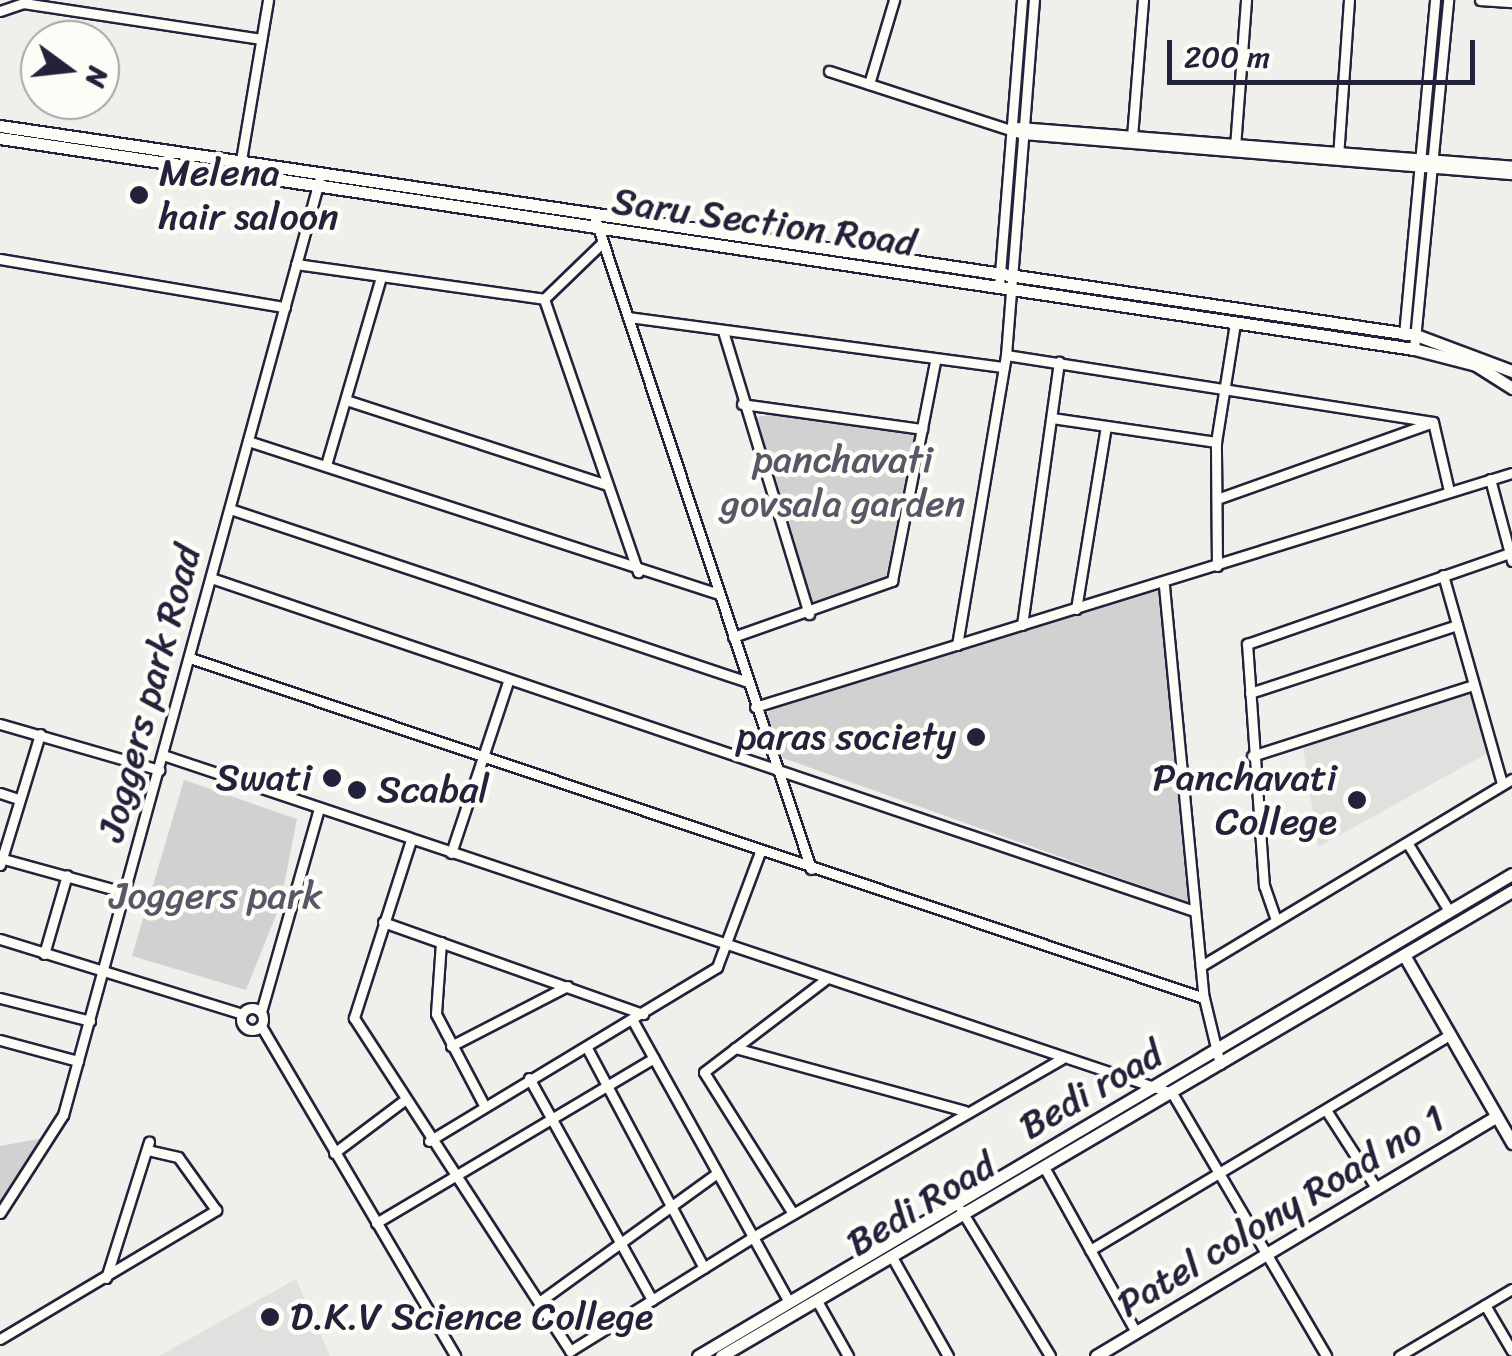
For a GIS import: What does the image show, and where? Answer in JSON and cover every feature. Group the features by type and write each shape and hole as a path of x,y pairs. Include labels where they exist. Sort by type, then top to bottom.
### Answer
{"street":[{"path":"242,160 268,0"},
{"path":"870,84 894,0"},
{"path":"957,645 1006,355 1012,128 1022,0"},
{"path":"1006,280 1034,0"},
{"path":"1131,139 1143,0"},
{"path":"1235,148 1246,0"},
{"path":"1338,156 1349,0"},
{"path":"1428,163 1435,0"},
{"path":"1409,342 1448,0"},
{"path":"1480,0 1512,2"},
{"path":"0,11 22,3 261,39"},
{"path":"829,70 1024,130 1428,163 1512,166"},
{"name":"Saru Section Road","path":"0,126 242,160 319,179"},
{"name":"Saru Section Road","path":"0,138 319,179 1409,342 1512,371"},
{"path":"1428,163 1512,174"},
{"name":"Joggers park Road","path":"0,1213 54,1136 78,1061 127,894 319,179"},
{"path":"596,222 811,869"},
{"path":"296,264 380,280 544,298 603,242"},
{"path":"0,258 285,307"},
{"path":"326,465 380,280"},
{"name":"Saru Section Road","path":"1006,280 1235,324 1409,342 1476,365 1512,388"},
{"path":"544,298 638,572"},
{"path":"628,317 935,362 1004,367"},
{"path":"1217,566 1216,442 1235,324"},
{"path":"723,330 742,404 809,614"},
{"path":"1006,355 1226,384 1433,422"},
{"path":"733,637 809,614 892,581 935,362"},
{"path":"1022,625 1059,362"},
{"path":"346,400 607,485"},
{"path":"742,404 922,430"},
{"path":"1052,418 1216,442"},
{"path":"1433,422 1449,491"},
{"path":"1217,499 1433,422"},
{"path":"1076,608 1106,426"},
{"path":"248,441 638,572 719,594"},
{"path":"755,707 1076,608 1164,586 1512,473"},
{"path":"1276,920 1264,886 1247,644 1267,631 1443,574 1511,557 1490,479"},
{"path":"230,509 748,682"},
{"path":"1443,574 1502,784"},
{"path":"211,578 508,682 775,766 1194,911"},
{"path":"1164,586 1200,966 1218,1058"},
{"path":"1250,693 1457,625"},
{"path":"190,658 482,760 1204,998"},
{"path":"451,854 508,682"},
{"path":"1252,756 1473,685"},
{"path":"0,724 160,770"},
{"path":"40,734 1,861 67,875 127,894"},
{"path":"163,755 1061,1059 1172,1093 1326,1356"},
{"path":"1200,966 1512,779"},
{"path":"0,793 19,799"},
{"path":"320,809 261,1012 261,1026 454,1356"},
{"path":"411,840 354,1018 402,1102 570,1351 792,1212 1061,1059"},
{"path":"1408,844 1449,911"},
{"path":"430,1141 717,967 730,947 760,852"},
{"name":"Bedi road","path":"698,1356 960,1208 1151,1087 1218,1058 1512,874"},
{"path":"44,954 67,875"},
{"name":"Bedi Road","path":"721,1356 738,1352 892,1257 960,1208 1044,1167 1172,1093 1218,1058 1512,891"},
{"path":"383,922 643,1014"},
{"path":"0,939 242,1014 261,1012"},
{"path":"441,942 432,997 452,1046 484,1106"},
{"path":"1404,955 1512,1144"},
{"path":"792,1212 704,1072 826,980"},
{"path":"452,1046 567,986"},
{"path":"0,998 90,1020"},
{"path":"242,1014 245,1027 261,1026"},
{"path":"633,1021 789,1302"},
{"path":"1090,1250 1450,1035"},
{"path":"0,1040 78,1061"},
{"path":"586,1048 704,1268"},
{"path":"735,1048 964,1111"},
{"path":"376,1223 654,1058"},
{"path":"529,1078 652,1300"},
{"path":"334,1153 402,1102"},
{"path":"1326,1110 1377,1188"},
{"name":"Patel colony Road no 1","path":"1096,1356 1496,1118"},
{"path":"0,1339 106,1278 216,1210 178,1157 148,1146 106,1278"},
{"path":"1044,1167 1136,1332"},
{"path":"539,1302 718,1173"},
{"path":"960,1208 1050,1356"},
{"path":"892,1257 948,1356"},
{"path":"1403,1355 1512,1289"},
{"path":"817,1301 848,1356"},
{"path":"1485,1304 1512,1351"}],"shaded area":[{"name":"Panchavati College","path":"1474,687 1488,753 1318,847 1303,746"},
{"name":"D.K.V Science College","path":"296,1279 330,1356 159,1356"}],"green space":[{"name":"panchavati govsala garden","path":"816,409 916,433 886,576 812,608 756,417"},
{"name":"paras society","path":"1162,591 1193,904 783,758 767,716 773,704 1085,600"},
{"name":"Joggers park","path":"184,780 297,819 280,905 246,990 132,956"},
{"path":"54,1136 0,1210 0,1146"}],"place":[{"name":"Melena hair saloon","path":"139,195"},
{"name":"paras society","path":"976,737"},
{"name":"Swati","path":"332,778"},
{"name":"Scabal","path":"357,790"},
{"name":"Panchavati College","path":"1357,800"},
{"name":"D.K.V Science College","path":"270,1317"}]}
